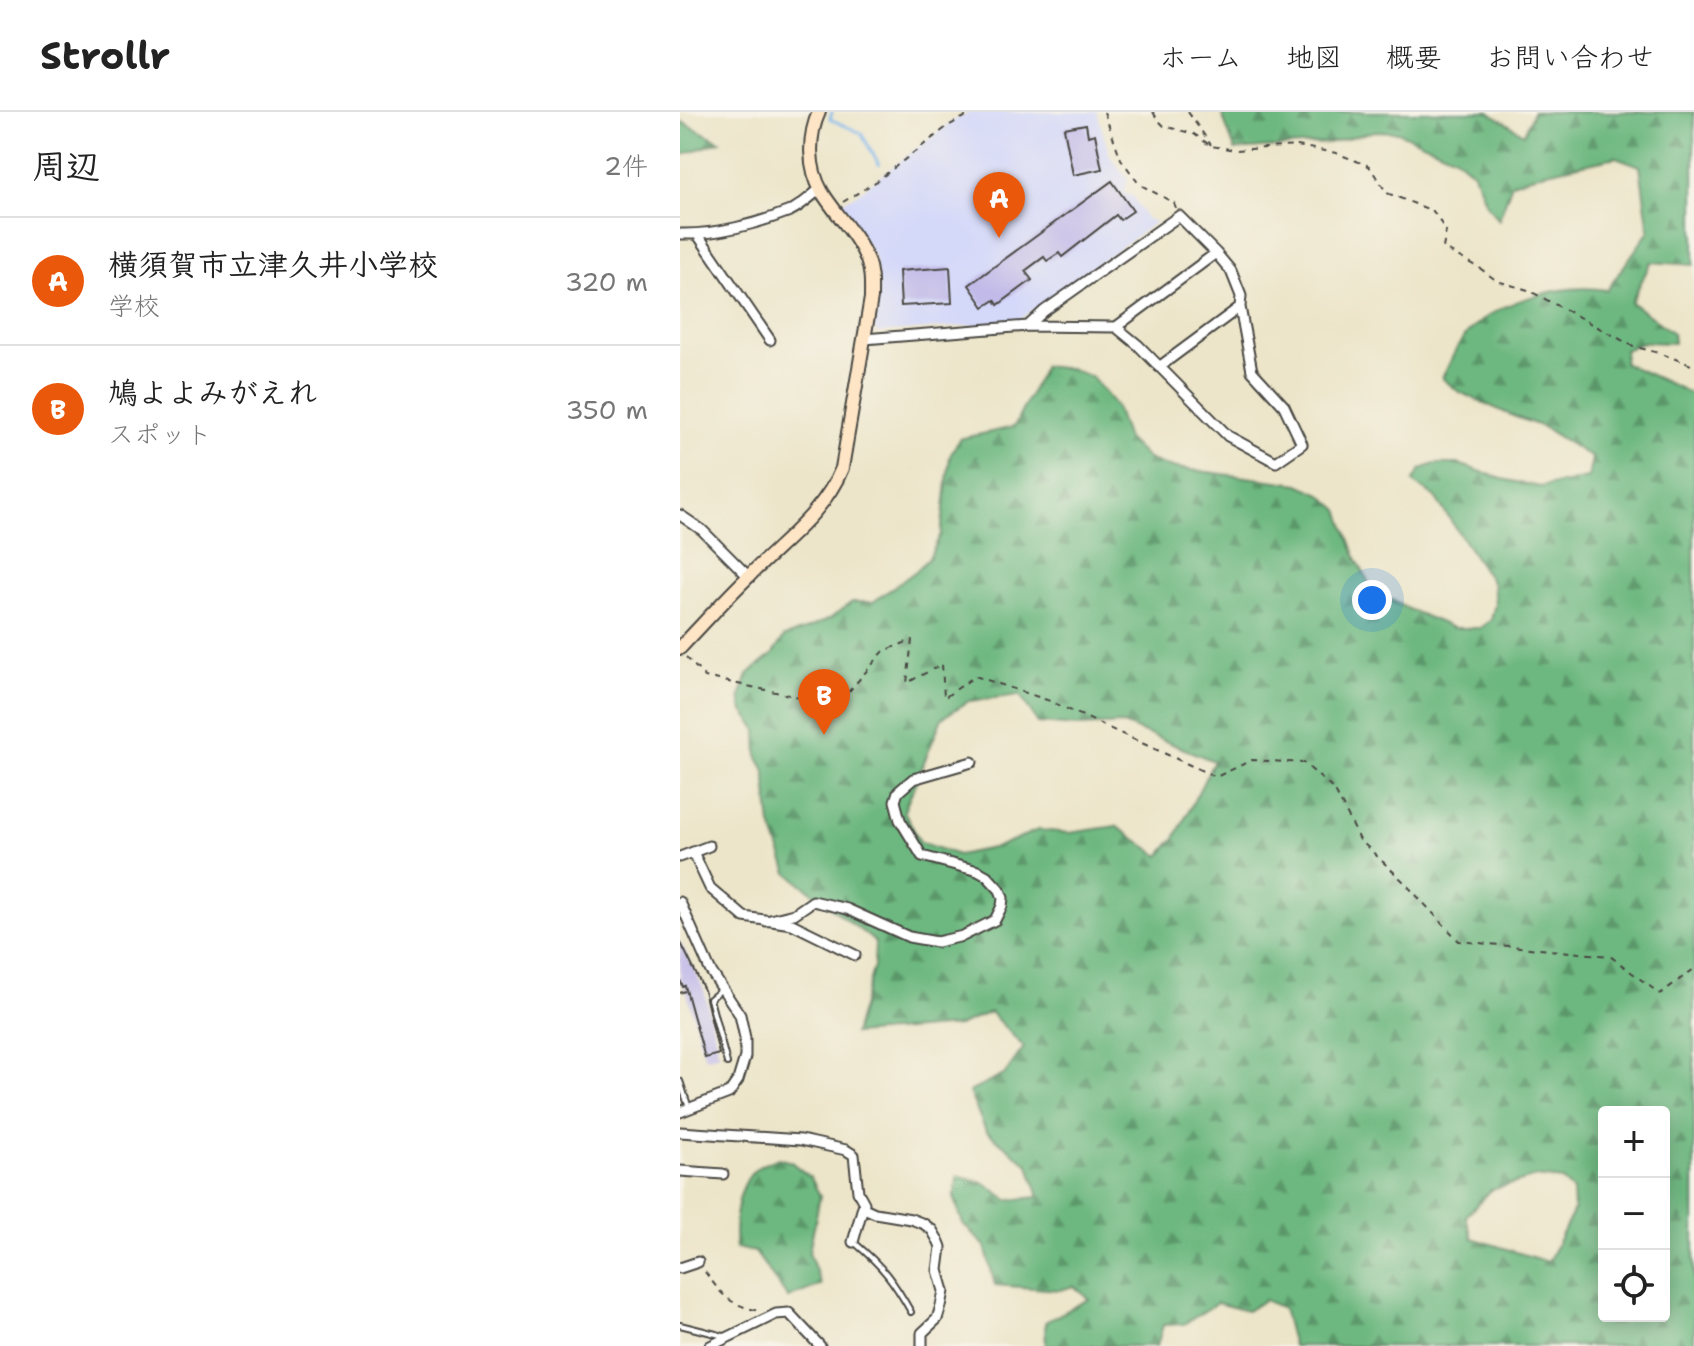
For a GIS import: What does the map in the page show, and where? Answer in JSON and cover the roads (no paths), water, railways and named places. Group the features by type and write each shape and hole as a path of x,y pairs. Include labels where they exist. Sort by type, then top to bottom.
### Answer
{"street":[{"path":"680,649 748,576 819,507 836,483 845,454 872,278 860,245 820,189 811,149 812,132 819,112"},
{"path":"680,234 698,235 749,224 792,210 820,189"},
{"path":"1028,326 1044,311 1179,216 1231,271 1241,296 1240,307 1252,371 1284,406 1302,444 1276,462 1228,436 1138,345 1116,327"},
{"path":"698,235 770,340"},
{"path":"864,339 1028,326 1116,327 1216,253"},
{"path":"1159,367 1240,307"},
{"path":"680,515 702,530 748,576"},
{"path":"766,921 794,914 813,901 847,909 909,937 937,942 963,936 995,920 1002,906 1000,890 978,871 922,856 900,820 895,801 898,792 913,779 972,762"},
{"path":"680,857 709,846"},
{"path":"693,852 714,893 744,917 792,924 855,955"},
{"path":"680,902 710,970 740,1015 745,1038 745,1057 738,1080 729,1093 685,1110"},
{"path":"680,1132 801,1140 846,1150 854,1155 858,1192 864,1208 853,1242"},
{"path":"680,1171 723,1174"},
{"path":"864,1208 924,1224 939,1242 938,1270 944,1291 937,1319 922,1333 922,1346"},
{"path":"680,1268 698,1262"},
{"path":"710,1346 776,1314 789,1313 820,1346"}],"lane":[{"path":"722,989 710,999 727,1063"},
{"path":"680,1081 685,1110"},
{"path":"853,1242 885,1270 911,1312"},
{"path":"680,1325 729,1338"}],"waterway":[{"path":"832,112 830,119 861,133 879,164"}],"place":[{"name":"横須賀市立津久井小学校","path":"999,238"},
{"name":"鳩よよみがえれ","path":"824,735"}]}
